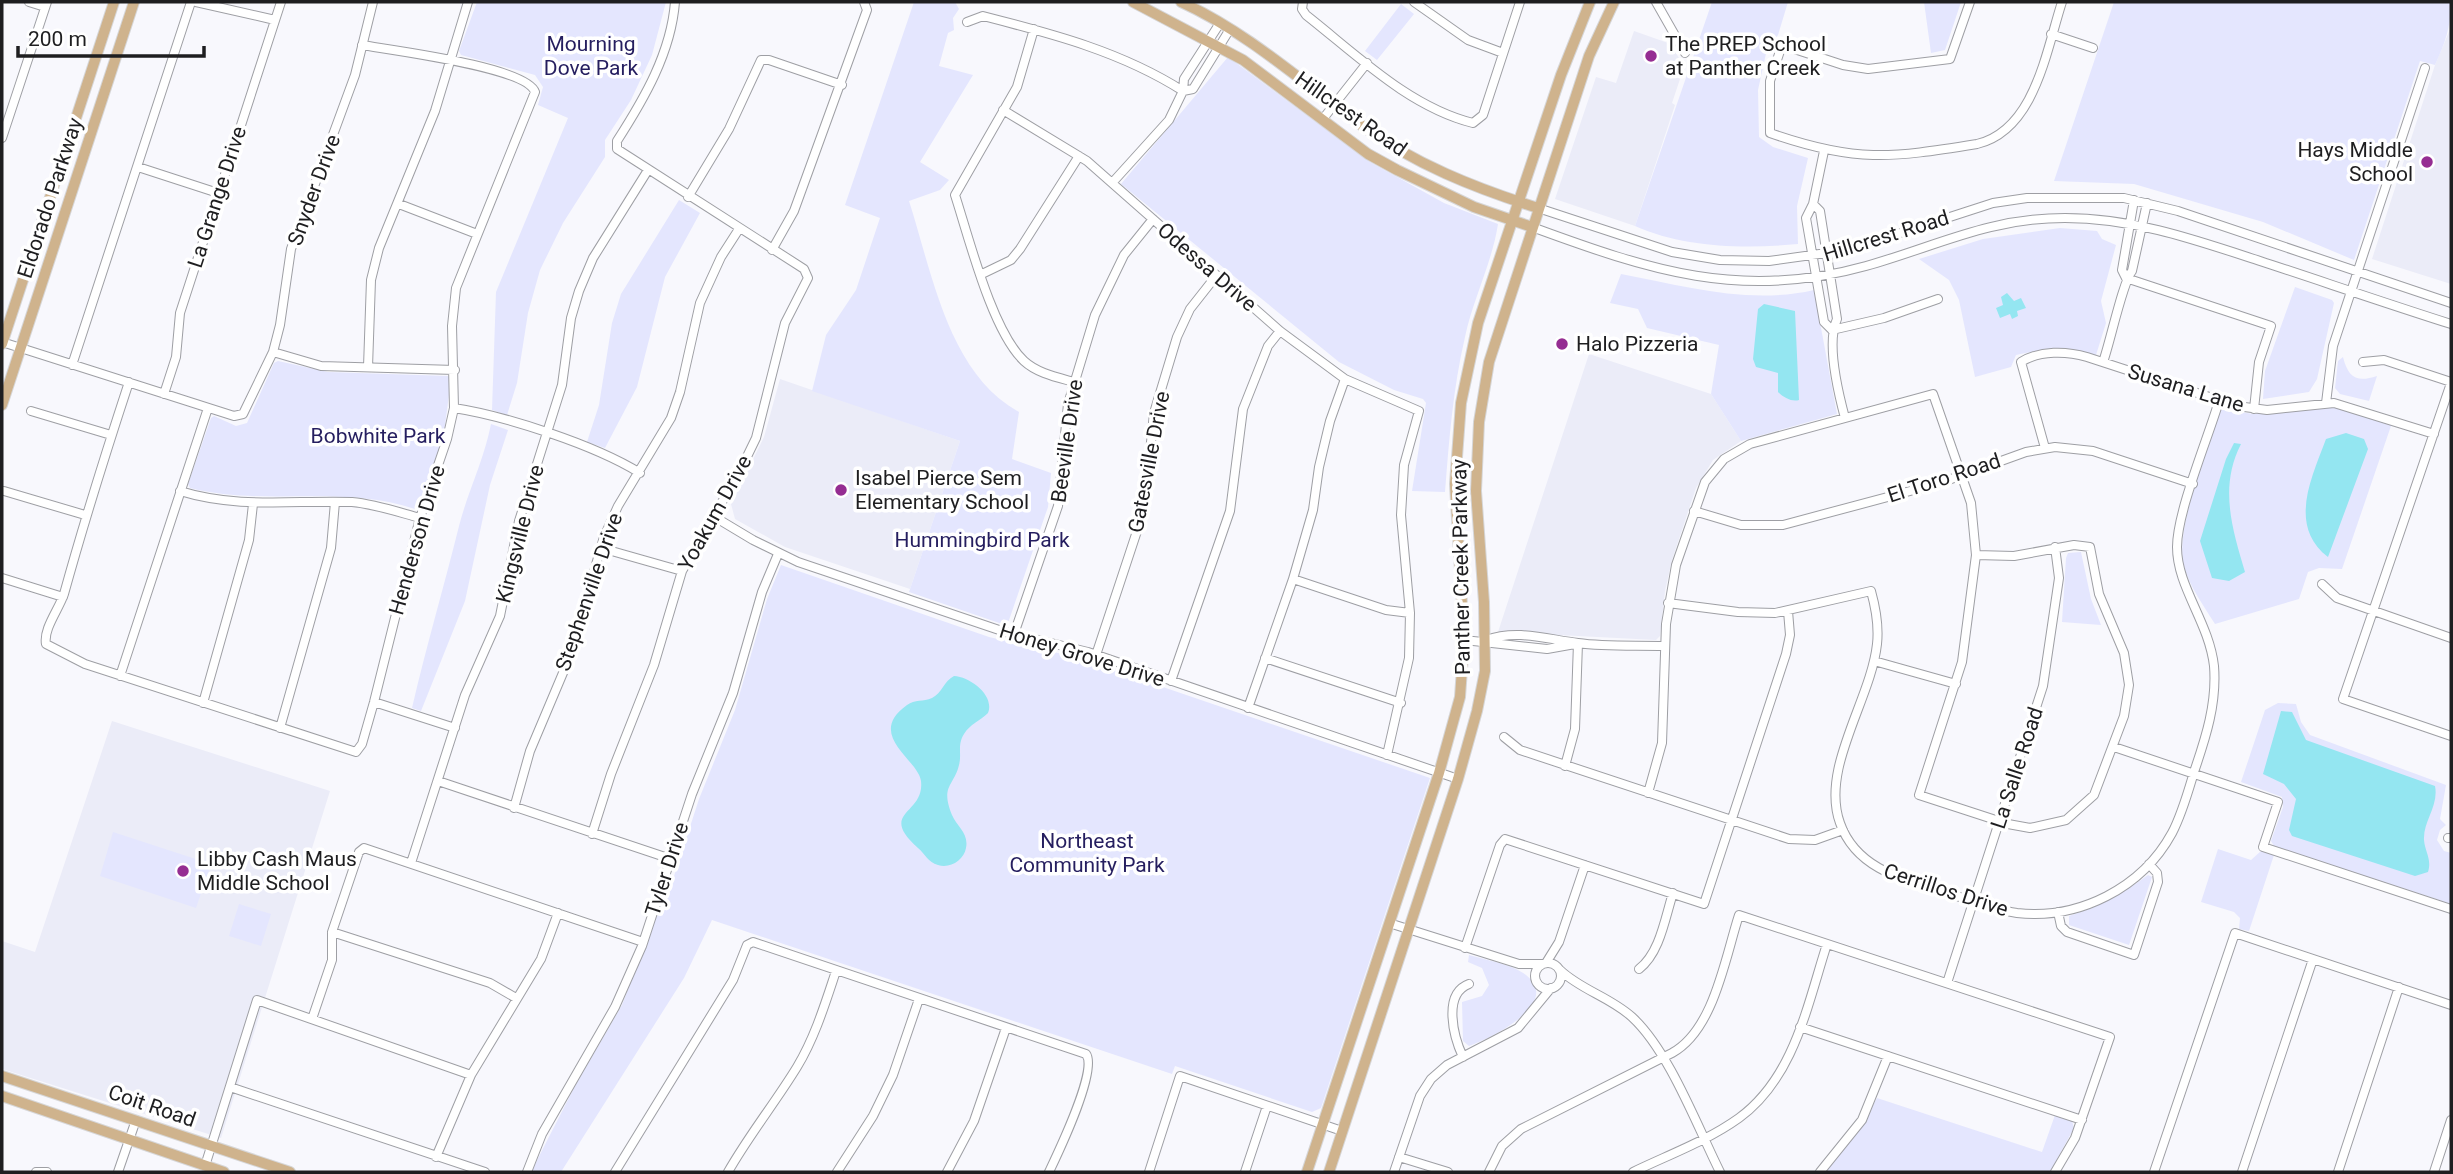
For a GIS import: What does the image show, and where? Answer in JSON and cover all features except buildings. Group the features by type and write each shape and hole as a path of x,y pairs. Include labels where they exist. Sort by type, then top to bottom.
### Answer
{"main road":[{"name":"Eldorado Parkway","path":"2,343 114,2"},
{"name":"Eldorado Parkway","path":"2,405 134,2"},
{"name":"Hillcrest Road","path":"1133,2 1220,46 1396,170 1474,207 1532,227"},
{"name":"Hillcrest Road","path":"1181,2 1230,29 1404,153 1477,188 1538,208"},
{"name":"Panther Creek Parkway","path":"1307,1172 1439,773 1460,697 1464,640 1455,484 1460,415 1478,323 1571,50 1590,2"},
{"name":"Panther Creek Parkway","path":"1329,1172 1478,711 1485,671 1485,640 1476,491 1479,422 1489,362 1589,56 1614,2"},
{"path":"1571,50 1589,56"},
{"name":"Coit Road","path":"2,1076 290,1172"},
{"path":"33,1106 39,1088"},
{"name":"Coit Road","path":"2,1096 224,1172"}],"street":[{"path":"2,138 46,5 29,2"},
{"path":"72,365 194,2 225,11 239,9"},
{"path":"231,2 239,9 275,20"},
{"name":"La Grange Drive","path":"164,394 176,357 180,313 281,2"},
{"name":"Snyder Drive","path":"208,408 240,416 273,352 281,325 291,249 341,116 373,2"},
{"path":"368,367 371,279 379,248 435,111 468,2"},
{"path":"675,2 671,28 658,65 617,147 619,152 772,250 794,211 842,85 865,3"},
{"path":"1414,2 1468,40 1503,53"},
{"path":"1302,5 1306,15 1410,96 1437,111 1475,123 1483,115 1520,2"},
{"path":"1656,2 1685,53"},
{"path":"1970,2 1950,59 1868,69 1843,65 1782,45 1770,81 1770,133 1824,150 1887,157 1993,139 2013,125 2026,107 2062,2"},
{"path":"967,22 983,16 1096,48 1151,71 1184,92"},
{"path":"1112,183 1169,120 1184,92 1184,79 1220,23"},
{"path":"1034,29 1018,83 955,192 1000,327 1017,353 1035,369 1073,382"},
{"path":"1184,92 1193,89 1230,29"},
{"path":"2051,34 2093,48"},
{"path":"362,45 449,60"},
{"name":"Henderson Drive","path":"280,729 356,752 374,702 420,518 440,463 454,408 452,326 456,288 533,100 534,87 511,75 449,60"},
{"path":"688,197 729,129 761,60 769,60 842,85"},
{"path":"1322,120 1367,62"},
{"path":"2326,402 2331,353 2425,68"},
{"name":"Odessa Drive","path":"1003,110 1079,156 1280,331 1345,379 1419,411 1404,465 1401,515 1410,612"},
{"path":"1824,150 1813,204 1806,218 1824,322 1832,330"},
{"path":"982,274 1011,260 1079,156"},
{"path":"138,167 218,193"},
{"name":"Kingsville Drive","path":"411,863 465,695 500,617 519,521 562,384 579,291 593,258 648,170"},
{"name":"Hillcrest Road","path":"1538,208 1640,244 1688,256 1753,261 1826,255 1993,202 2063,198 2134,200 2188,214 2451,303"},
{"path":"2134,200 2122,270 2126,278 2271,326 2258,369 2254,409"},
{"path":"2104,362 2117,321 2126,278 2132,271 2147,203"},
{"path":"399,204 477,234"},
{"path":"1813,204 1820,211 1837,319 1832,330 1835,381 1845,418"},
{"name":"Hillcrest Road","path":"1532,227 1631,262 1687,276 1754,282 1829,275 1870,265 1957,234 2002,223 2065,218 2130,223 2175,234 2451,324"},
{"name":"Beeville Drive","path":"1014,634 1058,506 1065,423 1073,382 1111,277 1124,255 1153,219"},
{"name":"Stephenville Drive","path":"514,807 530,751 568,661 601,548 618,506 640,472 675,405 700,303 711,275 739,229"},
{"name":"Yoakum Drive","path":"593,834 611,774 654,665 682,571 740,471 755,438 785,323 807,282 808,273 772,250"},
{"name":"Gatesville Drive","path":"1096,655 1144,510 1154,413 1177,337 1190,309 1216,276"},
{"path":"1832,330 1884,318 1938,299"},
{"path":"1171,681 1230,511 1242,409 1262,357 1280,331"},
{"path":"2,343 208,408 120,676"},
{"path":"273,352 321,366 454,370"},
{"name":"Susana Lane","path":"2045,448 2021,362 2040,355 2064,353 2104,362 2219,401 2254,409 2326,402 2351,406 2434,434"},
{"path":"2363,362 2384,360 2451,383 2343,699 2451,736"},
{"path":"1248,708 1293,579 1313,510 1318,467 1345,379"},
{"path":"129,382 85,514 63,597 46,636 46,644 77,661 280,729 331,548 335,502"},
{"path":"1648,793 1662,743 1668,603 1694,511 1709,476 1736,450 1933,394 1973,512 1976,555 1964,652 1920,795 2000,821 2038,828 2073,816 2098,789 2127,701 2128,669 2099,594 2090,547 2055,547 2014,556 1976,555"},
{"name":"Cerrillos Drive","path":"1843,830 1860,855 1879,869 1973,902 2017,913 2058,912 2108,896 2149,864 2176,825 2211,718 2214,686 2207,634 2183,578 2177,555 2180,525 2219,401"},
{"path":"454,408 488,414 547,434 607,455 640,472"},
{"path":"31,411 111,435"},
{"name":"El Toro Road","path":"1694,511 1741,525 1775,526 1962,475 2045,448 2093,451 2193,484"},
{"path":"4,491 85,514"},
{"path":"180,491 219,501 253,504 335,502 370,505 420,518"},
{"path":"203,703 250,540 253,504"},
{"name":"Honey Grove Drive","path":"713,516 778,554 1014,634 1096,655 1458,779"},
{"name":"La Salle Road","path":"1947,984 2046,674 2059,578 2055,547"},
{"path":"601,548 682,571"},
{"name":"Tyler Drive","path":"527,1172 542,1134 615,1007 643,942 692,794 733,693 762,592 778,554"},
{"path":"2,578 63,597"},
{"path":"1293,579 1386,610 1410,612 1409,658 1401,703 1387,755"},
{"path":"2322,584 2337,598 2451,638"},
{"path":"1504,737 1520,750 1565,766 1731,821 1802,841 1821,839 1843,830 1835,803 1836,782 1874,661 1878,629 1871,591 1787,611 1738,612 1668,603"},
{"path":"1465,948 1504,840 1514,840 1704,904 1786,654 1790,635 1787,611"},
{"path":"1464,640 1485,640 1502,645 1547,649 1578,643 1665,646"},
{"path":"1565,766 1575,729 1578,643"},
{"path":"1265,658 1401,703"},
{"path":"1874,661 1956,684"},
{"path":"374,702 455,728"},
{"path":"2113,747 2278,802 2263,847 2451,909"},
{"path":"438,781 671,859"},
{"path":"312,1019 332,960 332,932 360,850 368,848 643,942"},
{"path":"1539,1001 1536,970 1559,942 1585,864"},
{"path":"2058,912 2061,926 2067,932 2134,955 2158,881 2157,873 2149,864"},
{"path":"1639,969 1647,963 1654,951 1673,894"},
{"path":"436,1157 471,1076 541,959 558,913"},
{"path":"1489,1172 1502,1146 1521,1129 1688,1043 1702,1024 1739,915 2110,1037 2073,1143 2055,1172"},
{"path":"1390,923 1518,964 1544,963 1559,969 1574,983 1625,1011 1646,1032 1663,1058 1720,1172"},
{"path":"332,932 489,983 516,998"},
{"path":"2154,1172 2235,933 2451,1004"},
{"path":"1394,1172 1423,1090 1441,1069 1518,1028 1561,978 1559,942"},
{"path":"615,1172 733,981 749,943 1089,1056 1086,1078 1065,1138 1049,1172"},
{"path":"1633,1172 1738,1119 1767,1092 1788,1059 1827,944"},
{"path":"2242,1172 2313,959"},
{"path":"1518,964 1537,981 1554,987 1574,983"},
{"path":"728,1172 747,1138 798,1066 817,1027 836,971"},
{"path":"1463,1057 1455,1038 1453,1010 1456,997 1463,986 1469,984"},
{"path":"2337,1172 2399,987"},
{"path":"837,1172 873,1116 893,1075 919,999"},
{"path":"205,1166 257,1000 471,1076"},
{"path":"1800,1027 2082,1120"},
{"path":"947,1172 974,1121 1006,1028"},
{"path":"1820,1172 1861,1119 1888,1056"},
{"path":"1149,1172 1181,1076 1342,1131"},
{"path":"230,1087 485,1172"},
{"path":"1245,1172 1267,1106"},
{"path":"118,1172 135,1120"},
{"path":"2434,1172 2451,1120"},
{"path":"1399,1157 1448,1172"}],"shaded area":[{"name":"Hays Middle School","path":"2451,27 2451,284 2372,259 2435,65"},
{"path":"1634,31 1671,44 1684,67 1672,103 1675,105 1635,226 1555,199 1596,77 1616,83"},
{"path":"1589,354 1711,394 1741,441 1713,460 1696,488 1672,560 1660,636 1656,640 1498,632"},
{"name":"Isabel Pierce Sem Elementary School","path":"780,379 960,441 910,589 785,547 735,519 731,504 764,437"},
{"name":"Libby Cash Maus Middle School","path":"112,721 330,791 221,1138 2,1069 2,941 35,952"}],"green space":[{"name":"Mourning Dove Park","path":"477,2 666,2 652,55 631,100 605,140 605,157 563,223 540,270 528,313 517,383 507,415 492,410 496,292 568,118 538,105 543,87 535,75 461,55 459,51"},
{"name":"Hummingbird Park","path":"914,2 955,2 959,9 953,18 954,30 948,33 939,66 973,75 920,162 949,180 940,190 909,201 935,289 959,347 975,373 995,395 1019,412 1012,459 1051,473 1048,507 1008,623 1005,625 909,592 960,441 812,391 826,335 856,290 880,218 845,205"},
{"path":"1712,2 1788,2 1778,35 1767,49 1758,90 1759,137 1773,147 1808,158 1797,206 1798,244 1736,246 1694,243 1635,226"},
{"path":"1924,2 1961,2 1945,50 1931,53"},
{"path":"2114,2 2451,2 2447,35 2435,65 2420,61 2354,260 2263,222 2134,184 2054,181"},
{"path":"1401,4 1414,14 1377,60 1365,51"},
{"path":"1228,57 1370,162 1444,203 1498,224 1468,323 1457,375 1445,492 1412,491 1426,403 1423,399 1394,390 1339,362 1121,184"},
{"path":"679,200 700,213 665,277 637,387 605,448 587,442 599,405 612,323 621,294"},
{"path":"2060,228 2097,231 2102,239 2116,245 2101,301 2106,323 2096,355 2047,350 2016,355 2011,367 1975,377 1959,300 1949,280 1919,259 1983,239"},
{"path":"1621,274 1741,295 1766,296 1814,290 1837,414 1741,441 1711,394 1719,345 1647,328 1638,309 1610,303"},
{"path":"2295,287 2334,303 2317,379 2309,392 2263,399 2265,371"},
{"path":"2343,357 2347,369 2354,377 2364,379 2377,376 2369,401 2340,394 2335,388 2338,361"},
{"name":"Bobwhite Park","path":"278,361 328,372 448,376 451,379 443,441 419,507 415,509 359,498 246,496 190,488 188,484 211,418 214,416 236,426 247,423 274,363"},
{"path":"2335,407 2392,423 2342,569 2319,568 2308,572 2299,599 2215,624 2189,581 2182,550 2188,510 2221,409 2253,414"},
{"path":"491,424 508,430 490,485 465,601 421,711 412,708 417,685 459,526"},
{"path":"2081,552 2091,599 2101,625 2062,622 2066,558 2068,553"},
{"name":"Northeast Community Park","path":"781,565 989,637 1075,657 1430,778 1321,1108 1312,1112 1175,1066 1172,1074 712,920 684,978 561,1172 531,1172 575,1086 622,1005 654,921 665,904 699,799 735,710 767,599"},
{"path":"2278,703 2296,704 2301,722 2310,735 2446,785 2440,819 2446,825 2440,830 2437,840 2444,851 2451,853 2451,904 2274,846 2271,841 2283,807 2282,797 2241,782 2265,710"},
{"path":"113,832 211,864 196,908 100,876"},
{"path":"2218,849 2251,860 2261,851 2274,855 2249,931 2239,929 2240,918 2234,912 2201,902"},
{"path":"2148,875 2152,877 2129,945 2069,925 2069,916 2110,899"},
{"path":"239,904 271,914 261,946 229,936"},
{"path":"1469,955 1520,971 1535,986 1536,997 1519,1019 1492,1036 1469,1046 1463,1041 1462,1002 1482,996 1489,985 1482,968 1468,962"},
{"path":"1877,1098 2042,1152 2055,1115 2072,1121 2074,1128 2050,1172 1824,1172 1857,1134"}],"water":[{"path":"2007,293 2014,301 2021,298 2026,308 2017,311 2018,316 2012,319 2010,314 2000,318 1996,308 2003,305 2001,297"},
{"path":"1764,304 1795,311 1799,400 1791,400 1780,394 1778,373 1756,367 1753,359 1758,309"},
{"path":"2346,433 2364,439 2368,449 2328,557 2316,545 2309,531 2306,501 2326,439"},
{"path":"2234,443 2241,444 2231,476 2230,508 2245,572 2229,581 2212,578 2200,541 2226,459"},
{"path":"954,676 980,688 989,707 988,713 964,734 959,765 947,798 952,815 966,838 965,852 952,865 943,866 929,860 902,827 902,820 920,792 921,781 897,746 891,726 895,716 907,705 932,698"},
{"path":"2281,711 2292,712 2306,740 2435,786 2435,800 2424,833 2428,872 2415,876 2292,836 2289,830 2296,799 2284,784 2263,774"}],"place":[{"name":"The PREP School at Panther Creek","path":"1651,56"},
{"name":"Hays Middle School","path":"2427,162"},
{"name":"Halo Pizzeria","path":"1562,344"},
{"name":"Isabel Pierce Sem Elementary School","path":"841,490"},
{"name":"Libby Cash Maus Middle School","path":"183,871"}]}
